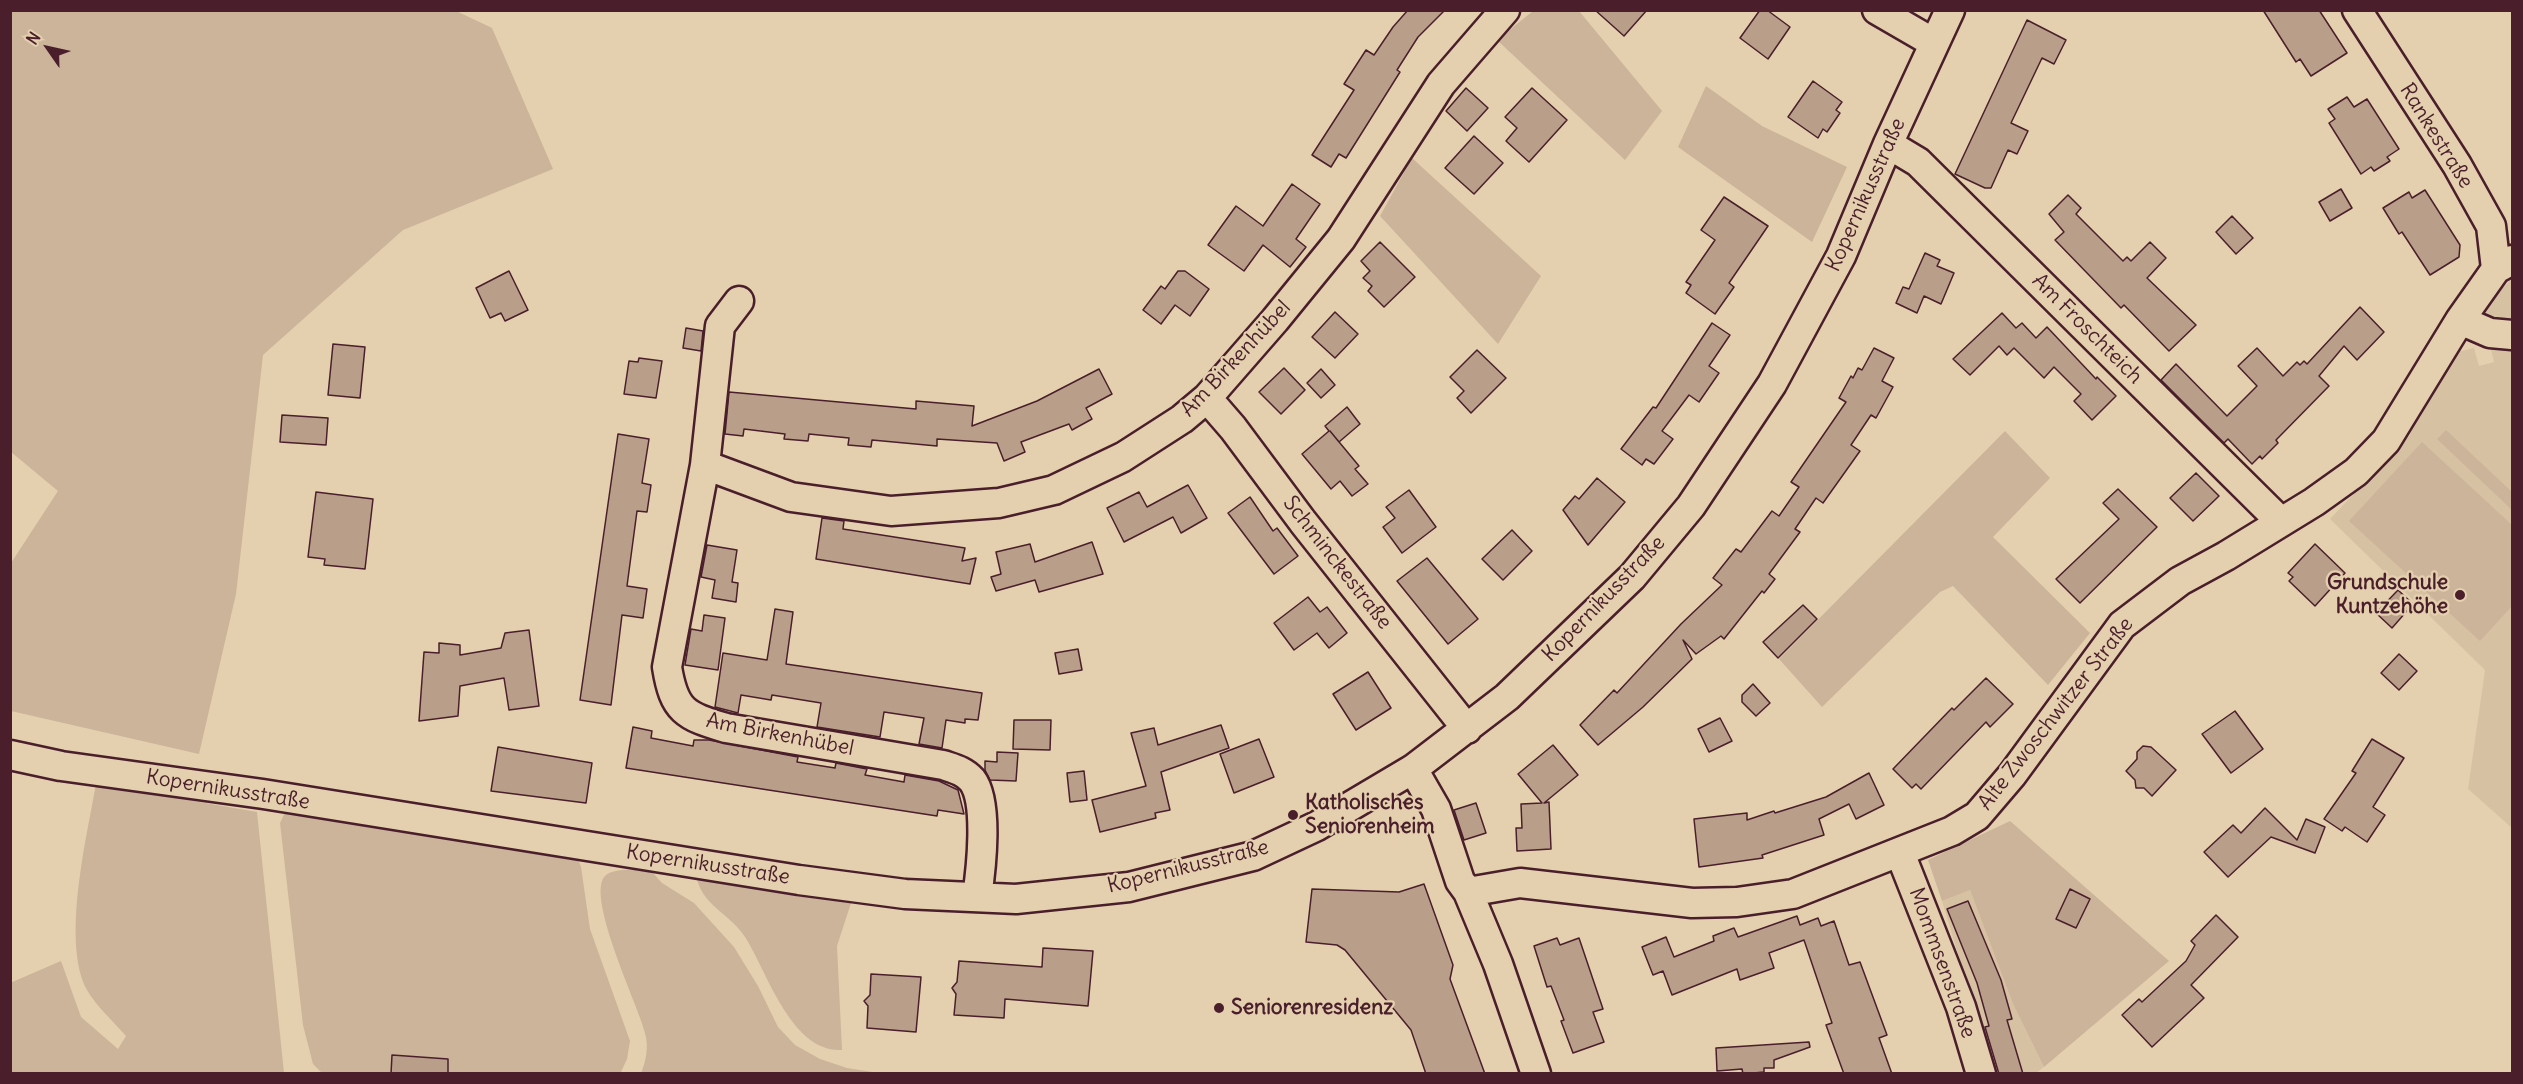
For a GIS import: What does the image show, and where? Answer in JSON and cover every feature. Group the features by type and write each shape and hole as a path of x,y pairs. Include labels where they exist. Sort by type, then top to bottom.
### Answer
{"street":[{"name":"Am Birkenhübel","path":"705,465 791,497 891,511 999,503 1054,490 1123,457 1182,419 1206,398 1341,239 1441,84 1505,10"},
{"path":"1877,10 1934,43"},
{"name":"Kopernikusstraße","path":"10,755 61,766 264,794 799,880 905,894 1016,899 1129,887 1253,855 1317,826 1413,769 1467,729 1507,697 1632,577 1691,506 1772,384 1841,256 1888,144 1950,10"},
{"name":"Rankestraße","path":"2357,10 2457,165 2491,226 2504,264"},
{"name":"Am Froschteich","path":"1888,144 1918,162 2280,521"},
{"name":"Alte Zwoschwitzer Straße","path":"1468,892 1520,883 1692,903 1737,902 1793,894 1952,831 1977,816 2012,775 2063,708 2099,654 2122,625 2180,581 2226,556 2314,502 2356,472 2386,441 2460,320 2504,264"},
{"name":"Am Birkenhübel","path":"739,301 720,326 705,465 667,667 671,693 681,709 696,719 726,728 943,765 963,772 974,782 980,804 978,897"},
{"path":"2460,320 2490,333 2512,335"},
{"name":"Schminckestraße","path":"1206,398 1233,428 1303,522 1467,729"},
{"path":"1413,769 1436,809 1460,881 1468,892 1498,964 1536,1074"},
{"name":"Mommsenstraße","path":"1900,853 1961,1007 1981,1074"}],"shaded area":[{"path":"454,10 492,28 553,169 403,230 263,355 236,594 199,754 11,711 11,563 58,491 11,452 11,11"},
{"path":"1533,11 1579,11 1662,111 1625,160 1497,40"},
{"path":"1706,86 1762,126 1847,167 1812,242 1678,147"},
{"path":"1412,158 1541,276 1498,344 1380,216"},
{"path":"2512,279 2512,324 2497,324 2485,314 2490,300"},
{"name":"Grundschule Kuntzehöhe","path":"2490,344 2512,346 2512,828 2468,789 2485,670 2330,519 2410,435 2430,385 2442,366 2458,352 2474,348 2479,366 2494,362"},
{"path":"2446,430 2512,492 2512,510 2437,439"},
{"path":"2005,431 2050,478 1993,537 2090,633 2048,685 1953,586 1940,592 1822,707 1779,659"},
{"path":"2422,442 2512,525 2512,606 2480,641 2349,521"},
{"path":"96,784 257,812 284,1073 11,1073 10,983 61,961 81,1017 118,1049 126,1036 87,990 80,970 76,945 78,888"},
{"path":"286,810 577,857 581,867 590,929 630,1041 627,1059 621,1072 322,1073 313,1064 303,1025 280,823"},
{"path":"2010,821 2169,961 2044,1067 2013,1004 1970,890 1942,901 1928,860"},
{"path":"643,870 653,873 662,883 694,903 734,947 758,986 778,1027 795,1045 820,1059 847,1068 879,1073 641,1073 646,1054 646,1038 607,927 601,886 606,875 614,871"},
{"path":"696,874 820,891 828,899 851,903 837,946 842,1050 824,1047 808,1038 795,1025 745,937 703,894"},
{"path":"1970,890 2013,1004 2044,1067 2036,1073 1994,1073 1942,901"}],"building":[{"path":"1408,10 1445,10 1418,37 1397,70 1400,72 1346,158 1339,154 1331,167 1312,155 1354,90 1344,84 1366,50 1374,55"},
{"path":"1595,10 1647,10 1624,36"},
{"path":"1760,10 1767,10 1790,27 1768,59 1740,38"},
{"path":"2263,10 2319,10 2347,53 2311,76 2300,59 2296,62"},
{"path":"2027,20 2066,40 2054,64 2042,58 2011,123 2028,131 2017,154 2008,150 1991,188 1985,188 1955,174"},
{"path":"1813,81 1842,102 1836,110 1840,113 1827,132 1823,129 1818,138 1788,117"},
{"path":"1466,88 1488,108 1467,131 1446,111"},
{"path":"1532,88 1567,120 1529,162 1506,141 1517,128 1505,117"},
{"path":"2347,97 2354,107 2367,99 2399,149 2387,157 2390,161 2374,171 2371,167 2361,174 2329,123 2335,119 2328,109"},
{"path":"1474,136 1503,163 1474,194 1445,168"},
{"path":"1292,184 1320,204 1296,239 1306,247 1290,267 1263,245 1244,271 1208,245 1236,206 1263,226"},
{"path":"2341,189 2352,208 2330,221 2319,202"},
{"path":"2425,190 2460,245 2459,257 2430,275 2402,232 2399,234 2383,208 2409,192 2412,198"},
{"path":"2068,195 2081,208 2076,214 2123,261 2127,257 2131,261 2150,242 2166,258 2147,278 2196,325 2169,351 2124,305 2121,308 2055,240 2064,232 2049,214"},
{"path":"1724,197 1768,226 1729,283 1734,287 1715,314 1686,293 1691,285 1686,282 1715,240 1701,230"},
{"path":"2232,216 2253,238 2236,254 2216,232"},
{"path":"1380,242 1415,277 1384,307 1368,291 1372,286 1363,278 1370,271 1361,261"},
{"path":"1925,253 1940,260 1937,266 1954,273 1941,304 1924,296 1917,313 1896,303 1903,287 1909,289"},
{"path":"509,271 528,310 505,321 501,313 490,318 476,288"},
{"path":"1178,271 1185,271 1209,289 1190,316 1175,305 1161,324 1143,310 1161,286 1165,289"},
{"path":"2360,307 2384,332 2357,360 2344,346 2319,376 2329,386 2276,440 2278,443 2262,459 2260,456 2252,464 2228,439 2224,443 2161,380 2176,364 2227,416 2257,386 2238,366 2257,348 2283,376 2297,362 2300,365 2304,361 2307,364"},
{"path":"1335,312 1358,334 1335,358 1312,337"},
{"path":"2002,313 2016,328 2022,323 2036,338 2047,327 2096,379 2097,377 2116,396 2092,420 2074,401 2081,394 2054,367 2044,378 2014,348 2007,355 1999,346 1970,375 1953,359"},
{"path":"1712,323 1730,335 1709,366 1719,373 1699,402 1689,395 1662,431 1673,439 1654,464 1646,459 1642,465 1621,449 1653,407 1656,408"},
{"path":"686,328 703,331 701,351 683,348"},
{"path":"333,344 365,347 360,398 328,395"},
{"path":"1874,348 1894,358 1882,381 1893,387 1876,418 1871,415 1851,445 1860,451 1823,503 1816,498 1795,529 1800,532 1769,574 1775,579 1764,593 1762,591 1724,639 1721,636 1696,654 1683,640 1692,659 1643,707 1598,745 1580,725 1614,690 1617,693 1681,624 1722,585 1713,578 1736,549 1741,552 1772,511 1779,516 1799,487 1791,482 1846,402 1839,398 1851,376 1853,378 1858,368 1862,370"},
{"path":"1477,350 1506,378 1471,413 1457,398 1464,391 1450,377"},
{"path":"639,358 662,361 656,398 624,394 629,361 638,362"},
{"path":"1284,368 1305,390 1281,414 1259,392"},
{"path":"1099,369 1112,394 1086,408 1092,419 1072,430 1069,424 1021,442 1025,452 1004,461 997,443 937,439 937,446 872,440 871,447 848,445 849,438 809,434 808,441 784,439 785,434 744,429 743,436 725,434 729,392 916,409 916,401 974,406 972,426 1037,401"},
{"path":"1321,369 1335,385 1321,398 1307,383"},
{"path":"1347,407 1360,424 1339,442 1359,466 1355,469 1368,484 1352,496 1340,481 1331,489 1302,454 1329,431 1325,426"},
{"path":"282,415 328,418 326,445 280,442"},
{"path":"618,434 649,439 642,483 651,485 647,512 637,511 627,586 647,589 643,618 622,615 611,705 580,700"},
{"path":"2196,473 2219,496 2193,521 2170,498"},
{"path":"1597,478 1625,502 1588,545 1563,510 1575,496 1579,499"},
{"path":"1188,485 1207,518 1181,533 1173,517 1124,542 1107,508 1139,492 1147,507"},
{"path":"2118,489 2157,527 2080,603 2056,579 2119,519 2103,503"},
{"path":"1409,490 1436,527 1402,553 1383,527 1395,518 1386,507"},
{"path":"316,492 373,499 365,569 324,565 325,559 308,557"},
{"path":"1250,497 1273,531 1277,528 1298,556 1274,574 1228,513"},
{"path":"822,518 844,521 843,529 965,548 962,561 976,558 970,584 816,559"},
{"path":"1512,530 1532,551 1503,580 1482,559"},
{"path":"1092,542 1103,574 1039,592 1035,580 996,591 991,577 1001,574 996,552 1030,544 1035,562"},
{"path":"2315,544 2345,573 2315,606 2289,581 2293,577 2288,573"},
{"path":"707,545 737,550 732,582 738,583 736,602 712,598 715,580 701,577"},
{"path":"1427,558 1478,619 1448,644 1397,581"},
{"path":"2398,590 2413,604 2392,628 2376,613"},
{"path":"1308,597 1320,612 1327,607 1347,633 1329,648 1317,633 1294,650 1274,623"},
{"path":"1803,605 1817,619 1778,658 1763,642"},
{"path":"775,609 793,612 786,664 982,693 978,720 965,719 965,723 946,720 942,748 919,744 924,718 884,712 880,737 817,727 821,703 772,695 771,700 741,695 738,713 715,707 723,653 767,660"},
{"path":"704,615 725,618 718,670 685,665 691,629 702,631"},
{"path":"529,630 539,706 509,710 504,678 460,686 458,716 419,721 424,652 439,653 439,643 460,645 460,655 501,648 505,633"},
{"path":"1078,649 1082,670 1059,674 1055,653"},
{"path":"2399,654 2417,671 2399,690 2381,673"},
{"path":"1368,672 1391,708 1356,730 1333,694"},
{"path":"1986,678 2013,704 1990,727 1986,722 1921,789 1916,784 1912,788 1893,769 1952,708 1954,710"},
{"path":"1753,684 1770,703 1756,716 1742,702 1742,695"},
{"path":"2235,711 2263,749 2231,773 2202,734"},
{"path":"1720,718 1732,741 1709,752 1698,729"},
{"path":"1014,720 1051,720 1050,750 1013,749"},
{"path":"1221,725 1229,748 1161,772 1170,810 1155,813 1156,818 1100,832 1092,800 1146,786 1131,733 1154,728 1158,745"},
{"path":"633,727 652,731 651,738 693,746 694,740 709,740 798,757 797,762 835,768 836,763 867,769 865,775 904,782 905,775 939,781 958,790 964,814 938,810 937,816 626,768"},
{"path":"1259,739 1274,777 1234,793 1220,754"},
{"path":"2372,739 2404,758 2373,807 2385,815 2367,842 2345,827 2342,831 2324,819 2356,773 2352,771"},
{"path":"1553,745 1578,775 1544,803 1549,802 1551,849 1517,851 1516,828 1522,828 1521,804 1542,803 1518,774"},
{"path":"2143,746 2151,747 2176,770 2152,796 2144,788 2136,788 2135,780 2126,771 2137,759 2137,752"},
{"path":"498,747 592,763 586,803 491,791"},
{"path":"997,752 1018,753 1016,781 990,780 985,770 985,761 997,762"},
{"path":"1084,771 1087,800 1070,802 1067,773"},
{"path":"1869,773 1884,805 1856,819 1849,804 1819,819 1824,835 1762,855 1763,858 1699,867 1694,819 1747,813 1747,820 1774,811 1775,813 1826,797"},
{"path":"1476,803 1486,833 1464,840 1454,810"},
{"path":"2265,808 2297,840 2306,819 2325,827 2315,853 2271,837 2228,877 2204,852 2233,825 2241,833"},
{"path":"1424,884 1453,965 1450,979 1485,1074 1426,1074 1411,1030 1345,950 1337,945 1306,942 1312,889 1399,892"},
{"path":"2070,889 2090,899 2076,928 2056,919"},
{"path":"1968,901 2001,980 2012,1019 2007,1020 2023,1074 1999,1074 1985,1027 1989,1026 1977,983 1947,909"},
{"path":"2216,915 2238,937 2191,985 2204,998 2152,1047 2122,1015 2139,999 2142,1002 2186,961 2195,945 2191,941"},
{"path":"1797,916 1800,925 1818,918 1821,926 1834,921 1849,965 1860,962 1887,1035 1879,1038 1892,1074 1844,1074 1826,1025 1832,1023 1804,940 1769,953 1774,968 1740,980 1737,969 1672,995 1663,971 1653,975 1642,947 1666,937 1674,957 1714,941 1713,936 1734,928 1738,937"},
{"path":"1557,938 1560,945 1579,938 1603,1009 1593,1012 1604,1042 1573,1053 1561,1021 1564,1020 1551,986 1547,987 1534,946"},
{"path":"1043,948 1093,951 1088,1006 1005,999 1004,1018 954,1015 956,994 952,988 957,982 959,961 1042,967"},
{"path":"871,974 921,977 916,1032 867,1028 868,1006 864,1001 870,995"},
{"path":"1809,1042 1810,1047 1774,1060 1774,1068 1764,1068 1764,1072 1743,1074 1742,1069 1717,1071 1716,1048"},
{"path":"392,1055 448,1059 448,1074 391,1074"}],"place":[{"name":"Grundschule Kuntzehöhe","path":"2460,595"},
{"name":"Katholisches Seniorenheim","path":"1293,815"},
{"name":"Seniorenresidenz","path":"1219,1008"}]}
